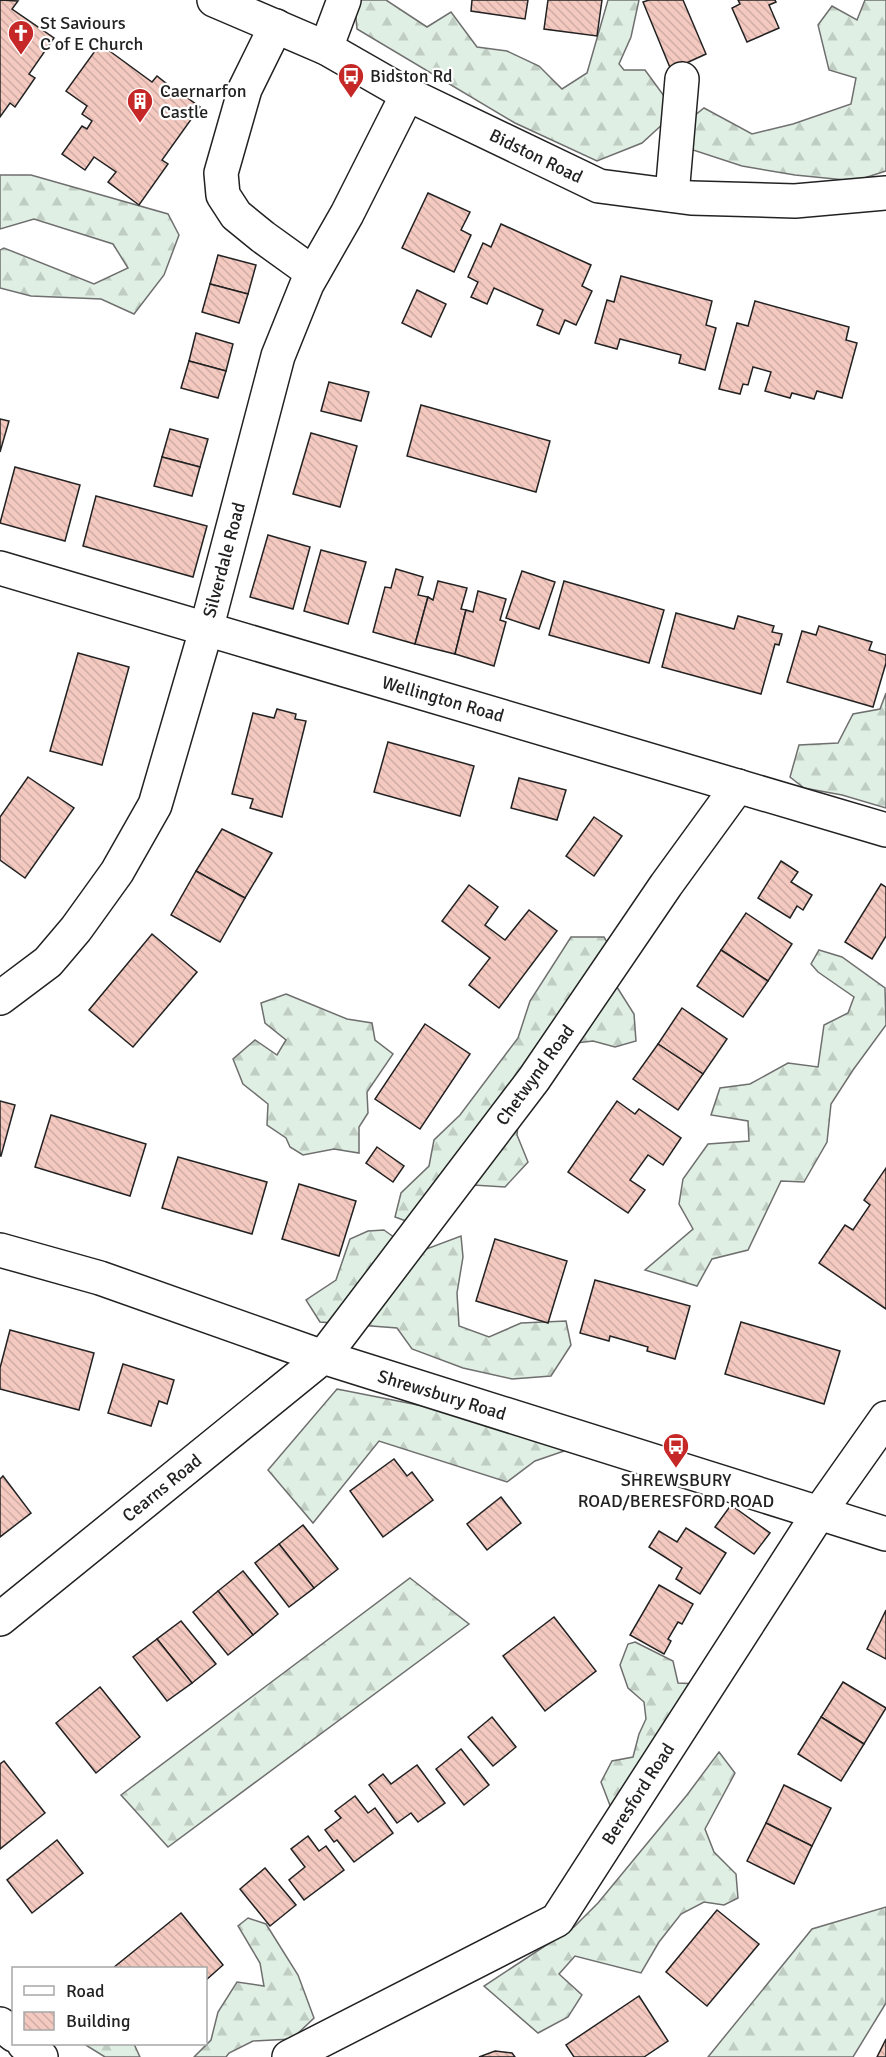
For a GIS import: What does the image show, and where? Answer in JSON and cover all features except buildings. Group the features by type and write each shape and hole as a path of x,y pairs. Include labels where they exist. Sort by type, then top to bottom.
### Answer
{"street":[{"name":"Bidston Road","path":"214,0 326,48 408,93 598,186 672,195 795,201 886,193"},
{"path":"326,48 344,0"},
{"path":"276,26 245,89 221,173 223,195 236,215 313,273"},
{"path":"672,195 682,79"},
{"name":"Silverdale Road","path":"0,998 48,962 76,929 117,872 155,805 206,630 278,356 313,273 347,214 408,93"},
{"name":"Wellington Road","path":"0,568 886,830"},
{"name":"Chetwynd Road","path":"323,1357 534,1079 666,885 738,786"},
{"name":"Shrewsbury Road","path":"0,1250 100,1278 323,1357 886,1534"},
{"name":"Cearns Road","path":"0,1619 323,1357"},
{"name":"Beresford Road","path":"289,2057 557,1920 819,1513 886,1418"},
{"path":"0,2024 12,2033"},
{"path":"26,2045 41,2057"}],"green space":[{"path":"361,0 386,0 427,27 451,12 477,47 507,51 539,66 562,89 587,73 608,0 639,0 631,37 619,64 624,70 645,70 664,96 665,122 642,143 597,161 515,123 357,29 355,8"},
{"path":"865,0 886,0 886,171 855,181 795,175 742,166 690,149 689,120 704,108 752,134 793,124 851,104 856,78 829,70 818,25 832,6 857,20"},
{"path":"0,175 31,175 168,214 179,235 164,275 134,314 101,299 31,296 0,288 0,250 4,248 94,284 128,268 113,244 34,219 0,229"},
{"path":"886,693 886,808 842,795 804,788 790,777 799,745 838,743 853,714 880,709"},
{"path":"571,937 604,937 620,965 615,984 634,1014 636,1041 615,1047 593,1041 567,1044 519,1114 517,1135 528,1162 505,1187 473,1185 434,1231 395,1217 401,1193 429,1166 434,1140 460,1115 518,1038 530,1001"},
{"path":"819,950 842,957 885,988 886,1025 831,1104 827,1142 804,1182 781,1181 748,1250 712,1259 697,1286 645,1270 693,1229 679,1204 683,1179 708,1144 749,1141 748,1121 711,1115 720,1088 750,1084 788,1063 818,1067 824,1025 848,1013 854,997 818,972 811,964"},
{"path":"286,994 347,1019 372,1023 375,1040 393,1054 367,1092 368,1113 359,1127 359,1153 334,1149 303,1155 290,1147 286,1138 267,1125 268,1104 243,1084 233,1059 255,1040 277,1055 286,1040 265,1023 261,1003"},
{"path":"384,1230 416,1253 461,1236 463,1257 457,1293 459,1326 489,1337 521,1323 566,1321 571,1345 551,1376 512,1379 463,1368 412,1349 397,1328 320,1322 306,1300 336,1280 350,1239 368,1231"},
{"path":"337,1389 484,1418 570,1449 535,1461 507,1482 379,1441 313,1523 268,1470"},
{"path":"410,1578 469,1624 168,1847 121,1795"},
{"path":"635,1642 673,1661 678,1683 699,1684 611,1808 601,1782 612,1761 633,1757 646,1719 644,1702 628,1688 620,1665 628,1644"},
{"path":"719,1752 735,1773 705,1829 714,1852 736,1874 738,1898 724,1905 704,1902 681,1914 659,1942 641,1973 575,1956 559,1974 582,1995 568,2017 538,2033 484,1986 574,1927 598,1903 687,1795"},
{"path":"886,1907 886,2003 853,2057 708,2057 812,1929"},
{"path":"248,1918 266,1924 298,1975 314,2018 292,2039 253,2041 229,2053 226,2057 194,2057 211,2040 218,2012 237,1982 264,1986 260,1963 238,1926"},
{"path":"86,2045 134,2045 140,2057 105,2057"}],"place":[{"name":"St Saviours C of E Church","path":"21,56"},
{"name":"Bidston Rd","path":"351,99"},
{"name":"Caernarfon Castle","path":"140,124"},
{"name":"SHREWSBURY ROAD/BERESFORD ROAD","path":"676,1469"}]}
